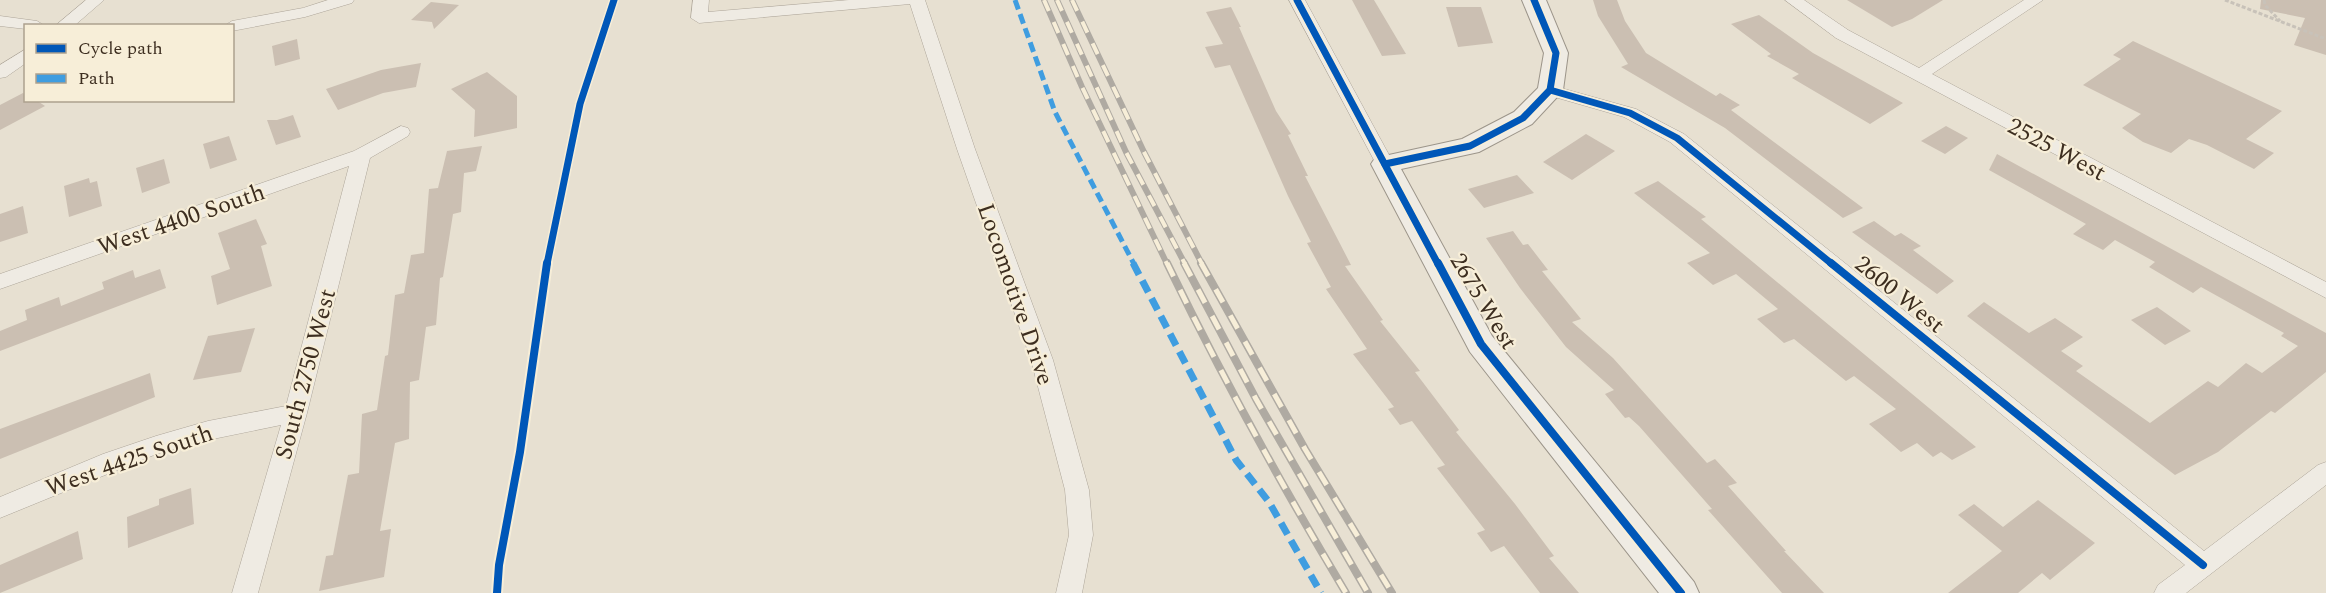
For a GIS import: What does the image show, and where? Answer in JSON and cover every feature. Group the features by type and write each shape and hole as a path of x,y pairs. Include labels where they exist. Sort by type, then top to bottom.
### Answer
{"street":[{"path":"66,24 96,0"},
{"path":"234,26 305,12 346,0"},
{"path":"701,0 699,18 906,0"},
{"name":"Locomotive Drive","path":"916,0 1041,360 1077,490 1081,535 1069,593"},
{"name":"2675 West","path":"1297,0 1481,344 1681,593"},
{"path":"1385,164 1470,146 1523,118 1550,90 1556,54 1534,0"},
{"name":"2525 West","path":"1793,0 1842,34 2326,291"},
{"path":"1919,75 2035,0"},
{"path":"0,21 24,24"},
{"path":"0,73 24,55"},
{"name":"2600 West","path":"1550,90 1630,113 1677,138 2203,565"},
{"name":"West 4400 South","path":"0,282 362,155 401,132"},
{"name":"South 2750 West","path":"245,593 296,413 362,155"},
{"name":"West 4425 South","path":"0,508 121,458 179,438 296,413"},
{"path":"2167,593 2326,472"}],"path":[{"path":"2225,0 2326,39"},
{"path":"2264,0 2265,5 2282,23"}],"building":[{"path":"1352,0 1374,0 1406,54 1382,56"},
{"path":"1593,0 1617,0 1625,21 1646,53 1716,96 1720,93 1740,105 1731,110 1863,208 1843,218 1725,128 1621,67 1628,64 1598,16"},
{"path":"1847,0 1943,0 1912,19 1892,27"},
{"path":"2261,0 2326,0 2326,55 2294,45 2305,18 2260,9"},
{"path":"431,2 459,5 434,29 432,22 411,20"},
{"path":"1231,7 1276,111 1291,134 1288,135 1308,176 1305,176 1351,265 1345,266 1383,320 1380,321 1420,371 1415,372 1459,430 1456,432 1515,504 1554,556 1549,558 1579,593 1540,593 1504,546 1491,552 1477,533 1485,530 1437,468 1445,465 1412,421 1400,425 1388,409 1394,407 1353,354 1367,349 1326,289 1331,287 1307,243 1311,242 1230,65 1215,68 1205,47 1223,44 1206,12"},
{"path":"1446,7 1481,7 1493,43 1458,47"},
{"path":"1759,15 1813,53 1903,103 1870,124 1792,78 1799,74 1767,56 1771,54 1731,24"},
{"path":"297,39 300,59 275,66 272,46"},
{"path":"2133,41 2282,111 2246,139 2274,153 2254,169 2207,145 2189,139 2171,153 2143,142 2122,128 2141,114 2083,85 2121,59 2113,55"},
{"path":"421,63 416,87 383,93 338,110 326,89 381,70"},
{"path":"487,72 517,96 517,128 474,137 475,110 451,89"},
{"path":"23,93 24,102 39,102 45,106 0,130 0,105"},
{"path":"293,115 301,137 276,145 267,120 277,120"},
{"path":"1946,126 1968,138 1945,154 1921,141"},
{"path":"1586,134 1615,151 1572,180 1543,162"},
{"path":"229,136 237,160 210,169 203,144"},
{"path":"482,146 476,171 464,173 461,212 453,214 443,277 440,278 436,325 426,327 419,380 410,382 409,439 395,443 380,531 391,529 384,577 319,591 326,556 333,555 348,475 359,473 362,414 377,410 385,356 388,355 395,295 404,293 411,255 424,253 429,189 438,188 447,151"},
{"path":"1997,154 2326,333 2326,372 2275,413 2271,411 2218,452 2175,475 1967,316 1984,302 2029,333 2055,318 2083,337 2061,351 2083,366 2076,371 2150,423 2208,381 2218,387 2246,363 2262,373 2298,346 2281,336 2284,333 2201,287 2193,293 2149,267 2155,262 2115,240 2103,250 2073,234 2086,224 1989,170"},
{"path":"164,159 170,183 142,193 136,168"},
{"path":"1517,175 1534,193 1484,208 1468,189"},
{"path":"89,178 90,183 97,181 102,206 69,217 64,186"},
{"path":"1658,181 1706,217 1701,219 1976,447 1952,460 1941,452 1933,457 1917,443 1901,452 1869,424 1896,409 1854,376 1846,381 1794,339 1784,343 1757,319 1778,309 1736,274 1713,285 1687,263 1710,253 1634,193"},
{"path":"23,206 28,233 0,242 0,214"},
{"path":"256,219 267,244 261,246 272,286 217,305 211,276 230,269 218,233"},
{"path":"1874,221 1895,236 1901,233 1921,246 1913,250 1954,281 1937,294 1852,232"},
{"path":"1513,231 1523,245 1528,244 1548,270 1542,271 1581,319 1572,322 1613,358 1707,463 1715,459 1737,483 1728,486 1824,593 1782,593 1708,510 1712,509 1639,426 1629,417 1625,418 1605,394 1614,390 1566,347 1520,288 1486,238"},
{"path":"160,269 166,288 0,351 0,331 27,320 25,310 59,297 61,306 104,289 102,282 133,270 135,278"},
{"path":"2157,307 2191,331 2165,345 2131,320"},
{"path":"255,328 241,372 193,380 208,336"},
{"path":"150,373 155,397 0,459 0,429"},
{"path":"191,488 194,524 128,548 127,517 159,505 159,499"},
{"path":"2038,500 2095,543 2050,580 2042,573 2018,593 1948,593 2002,551 1958,515 1974,504 2003,527"},
{"path":"78,531 83,559 0,593 0,565"}],"railway":[{"path":"1044,0 1082,87 1167,264"},
{"path":"1057,0 1126,152 1185,264"},
{"path":"1072,0 1144,152 1202,264"},
{"path":"1167,263 1253,430 1346,593"},
{"path":"1184,263 1256,399 1368,593"},
{"path":"1201,263 1305,449 1392,593"}],"marked path":[{"path":"1015,0 1055,112 1236,460 1269,502 1321,593"}],"cycle path":[{"path":"497,593 499,565 520,452 543,283 580,104 614,0"},
{"path":"1297,0 1481,344 1681,593"},
{"path":"1385,164 1470,146 1523,118 1550,90 1556,53 1534,0"},
{"path":"1550,90 1630,113 1677,138 2203,565"}]}
